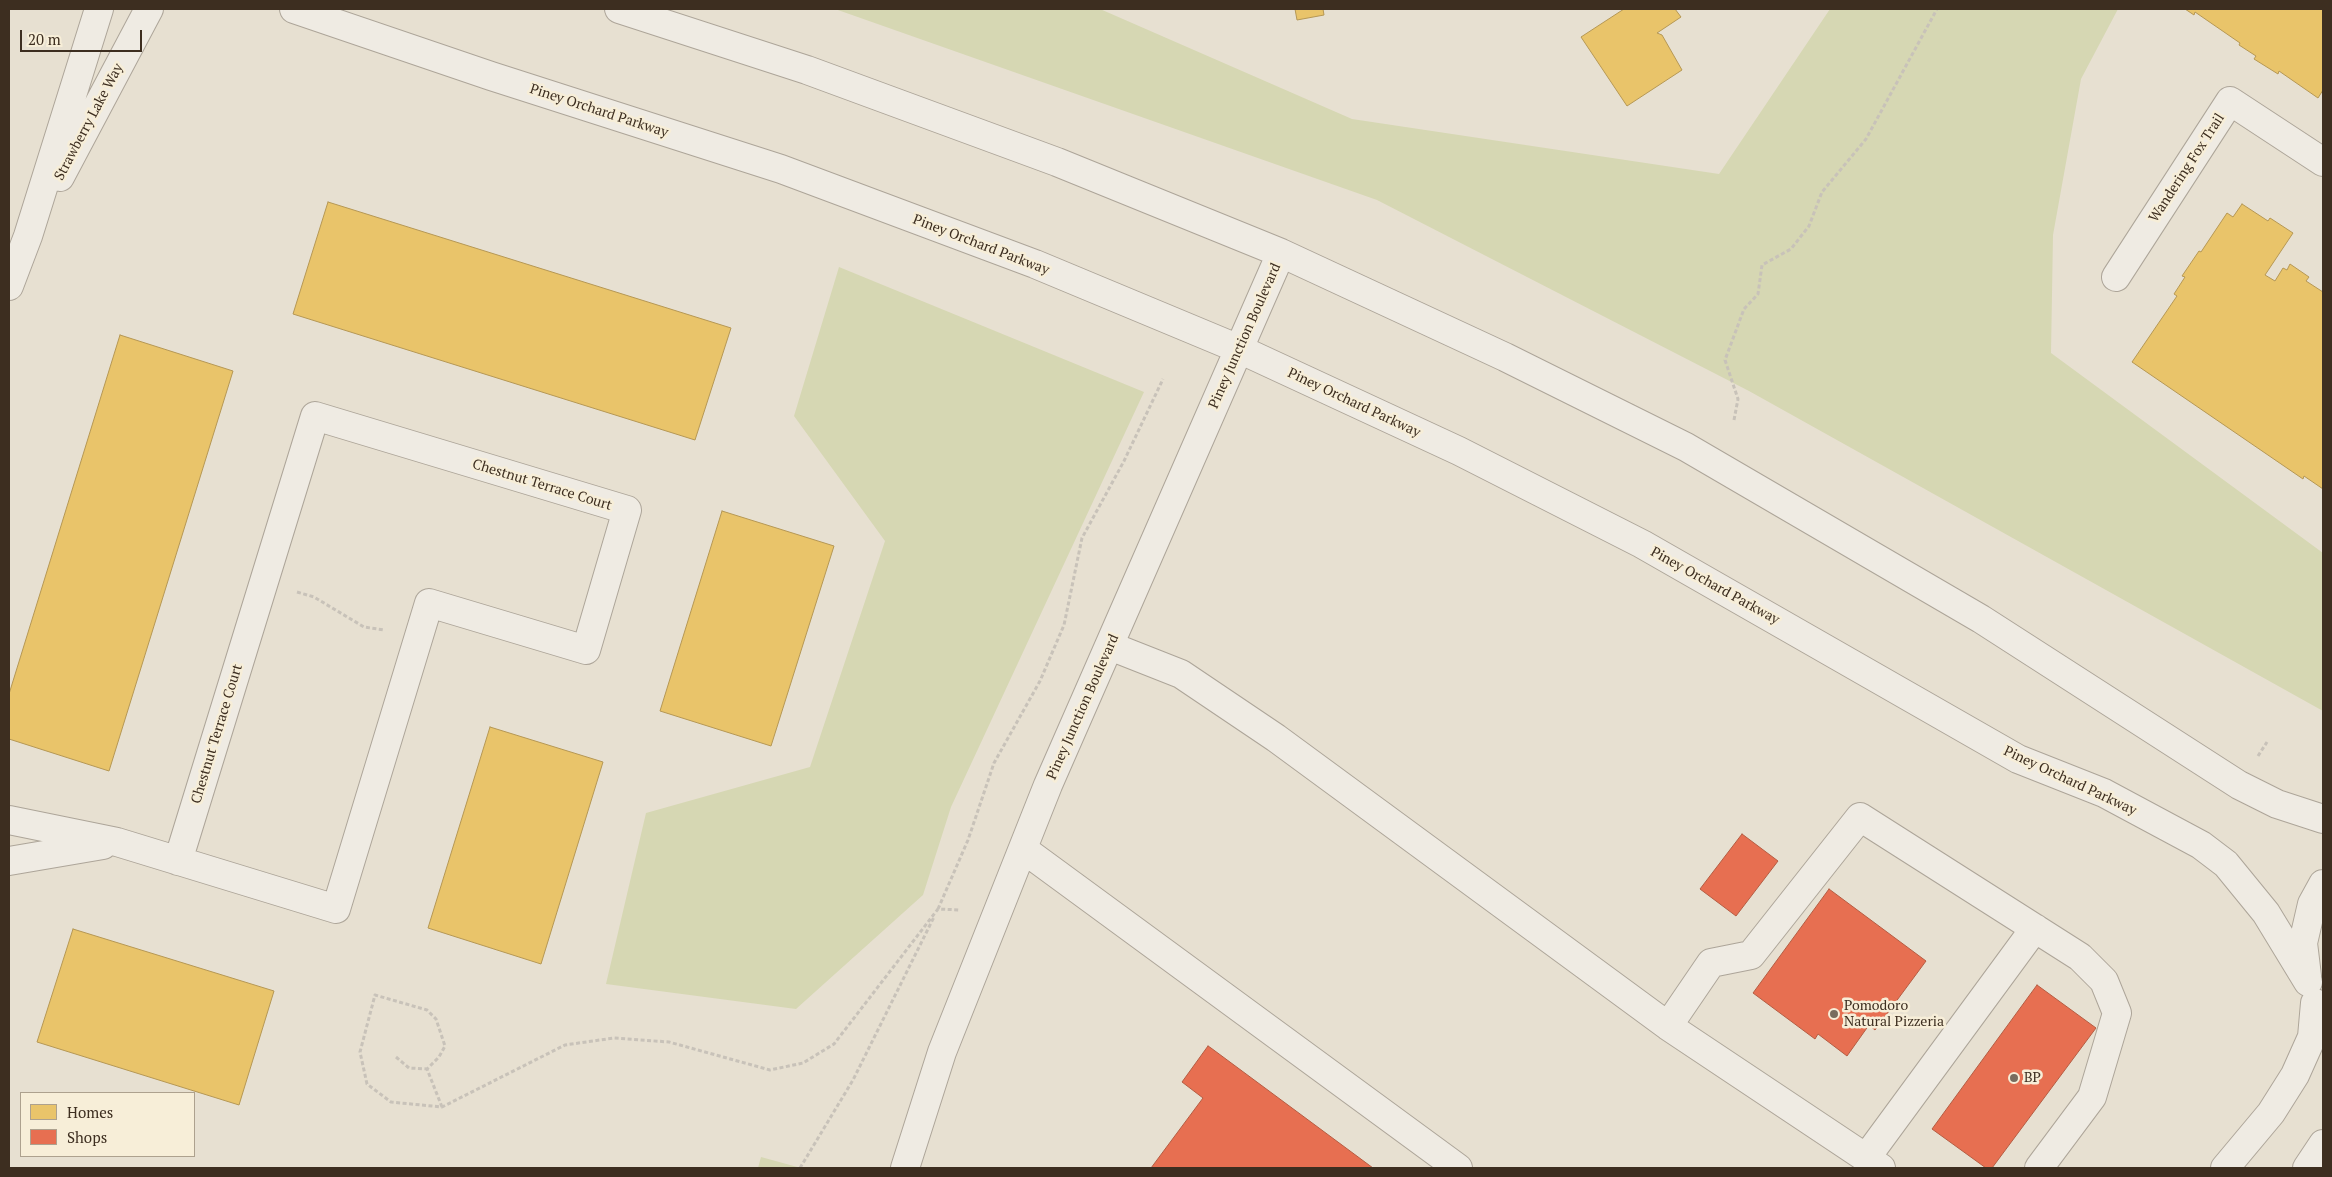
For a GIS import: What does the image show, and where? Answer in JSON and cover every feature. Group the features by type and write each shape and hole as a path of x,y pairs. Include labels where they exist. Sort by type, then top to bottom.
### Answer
{"street":[{"name":"Strawberry Lake Way","path":"9,286 28,236 99,9"},
{"name":"Strawberry Lake Way","path":"28,236 149,9"},
{"name":"Piney Orchard Parkway","path":"294,9 491,76 781,170 1035,264 1239,349 1459,451 1642,544 2018,759 2104,793 2201,845 2226,864 2266,913 2315,1001"},
{"path":"619,9 817,73 1057,162 1281,253 1506,357 1686,447 1981,619 2239,785 2277,804 2323,819"},
{"name":"Wandering Fox Trail","path":"2116,278 2230,101 2323,162"},
{"name":"Piney Junction Boulevard","path":"904,1168 942,1052 1023,849 1281,253"},
{"name":"Chestnut Terrace Court","path":"9,820 117,842 178,861 336,909 428,604 586,650 627,510 315,416 178,861"},
{"path":"1110,646 1181,674 1276,738 1668,1026 1873,1163 2035,928"},
{"path":"1668,1026 1711,963 1751,955 1860,817 2080,957 2104,981 2117,1014 2092,1097 2039,1168"},
{"name":"Chestnut Terrace Court","path":"9,861 117,842"},
{"path":"1023,849 1458,1168"},
{"path":"2225,1168 2271,1113 2295,1075 2312,1037 2315,1001 2303,943 2312,904 2323,884"},
{"path":"2307,1168 2323,1144"}],"path":[{"path":"1734,420 1738,399 1725,360 1744,309 1758,294 1762,265 1791,249 1809,226 1822,192 1866,139 1937,9"},
{"path":"800,1168 853,1080 938,909 968,840 994,763 1040,681 1064,625 1082,538 1124,461 1163,379"},
{"path":"289,590 314,597 364,628 387,630"},
{"path":"938,909 998,913"},
{"path":"427,1069 446,1046 436,1019 427,1010 375,995 360,1052 367,1084 392,1102 442,1106 565,1045 614,1038 669,1042 770,1070 803,1062 834,1044 938,909"},
{"path":"396,1057 409,1068 427,1069"},
{"path":"427,1069 442,1106"}],"green space":[{"path":"835,9 1100,9 1352,119 1719,174 1830,9 2118,9 2081,79 2053,235 2051,353 2323,553 2323,711 1749,391 1377,200"},
{"path":"839,267 1144,392 951,807 923,895 796,1009 606,984 646,813 810,767 885,541 794,416"},
{"path":"761,1157 801,1168 758,1168"}],"building: Homes":[{"path":"1295,9 1323,9 1324,15 1297,20"},
{"path":"1624,9 1675,9 1681,17 1657,33 1662,35 1682,70 1627,106 1581,37"},
{"path":"2185,9 2323,9 2323,90 2318,98 2279,71 2278,74 2254,59 2256,56 2239,45 2240,43 2195,12 2194,15"},
{"path":"328,202 731,328 695,440 293,314"},
{"path":"2242,204 2268,221 2270,218 2293,233 2265,275 2275,281 2283,268 2287,270 2290,264 2309,277 2306,281 2323,292 2323,489 2304,476 2303,479 2132,362 2177,296 2174,294 2185,277 2182,276 2199,251 2201,252 2227,213 2233,217"},
{"path":"120,335 233,371 109,771 9,739 9,694"},
{"path":"722,511 834,546 771,746 660,711"},
{"path":"490,727 603,762 541,964 428,928"},
{"path":"73,929 274,991 239,1105 37,1042"}],"building: Shops":[{"path":"1742,834 1778,861 1736,916 1700,889"},
{"path":"1829,889 1926,961 1875,1030 1869,1025 1847,1056 1818,1034 1815,1039 1753,993"},
{"name":"BP","path":"2037,985 2096,1028 1992,1168 1986,1168 1932,1129"},
{"path":"1208,1046 1373,1168 1151,1168 1203,1098 1182,1082"}],"place":[{"name":"Pomodoro Natural Pizzeria","path":"1834,1014"},
{"name":"BP","path":"2014,1078"}]}
